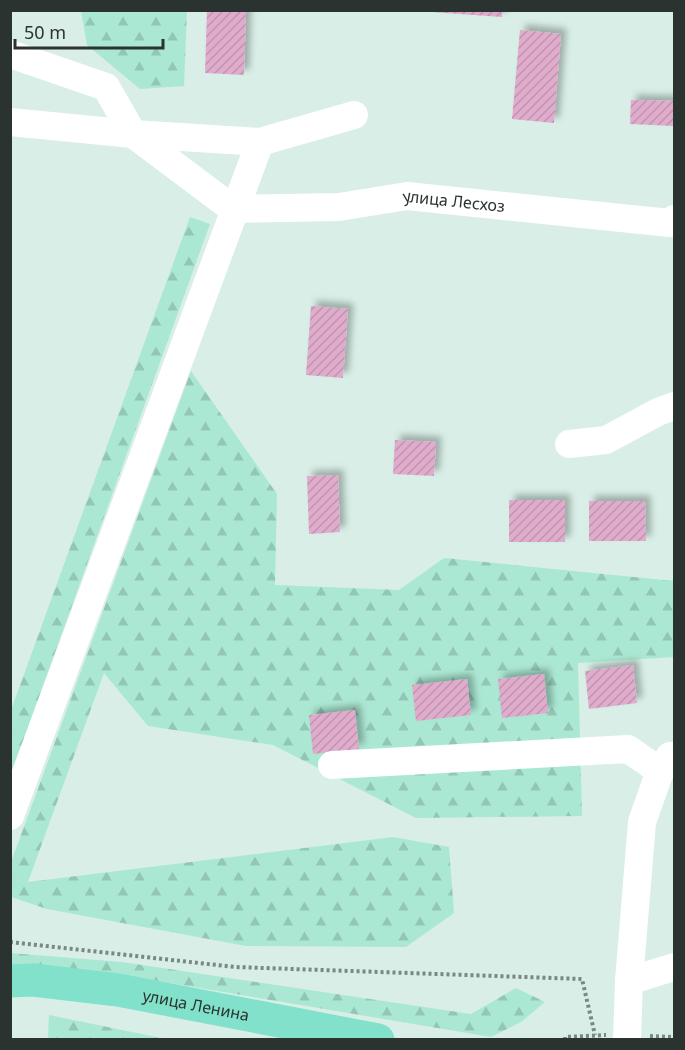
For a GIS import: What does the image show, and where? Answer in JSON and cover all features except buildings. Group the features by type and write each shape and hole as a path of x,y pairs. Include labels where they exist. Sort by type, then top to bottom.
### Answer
{"main road":[{"name":"улица Ленина","path":"10,981 33,980 118,990 378,1040"}],"street":[{"path":"10,54 106,87 133,134 233,210"},
{"path":"10,122 133,134 260,142 354,115"},
{"path":"10,816 260,142"},
{"name":"улица Лесхоз","path":"233,210 339,207 407,196 673,225"},
{"path":"569,444 606,440 658,412 675,406"},
{"path":"332,765 628,749 670,760 642,822 629,981 627,1040"},
{"path":"629,981 675,967"}],"path":[{"path":"10,942 235,967 582,980 595,1035"}],"green space":[{"path":"81,11 187,11 184,86 140,89 87,45"},
{"path":"190,217 210,224 11,774 10,713"},
{"path":"191,371 277,494 275,585 399,590 444,558 674,581 674,657 578,663 582,816 416,818 273,745 148,726 104,673 28,882 393,837 449,847 454,913 406,947 246,946 47,909 11,897 10,865"},
{"path":"10,953 122,962 471,1014 516,988 545,1002 521,1022 491,1037 122,975 11,966"},
{"path":"49,1015 166,1039 48,1039"}]}
